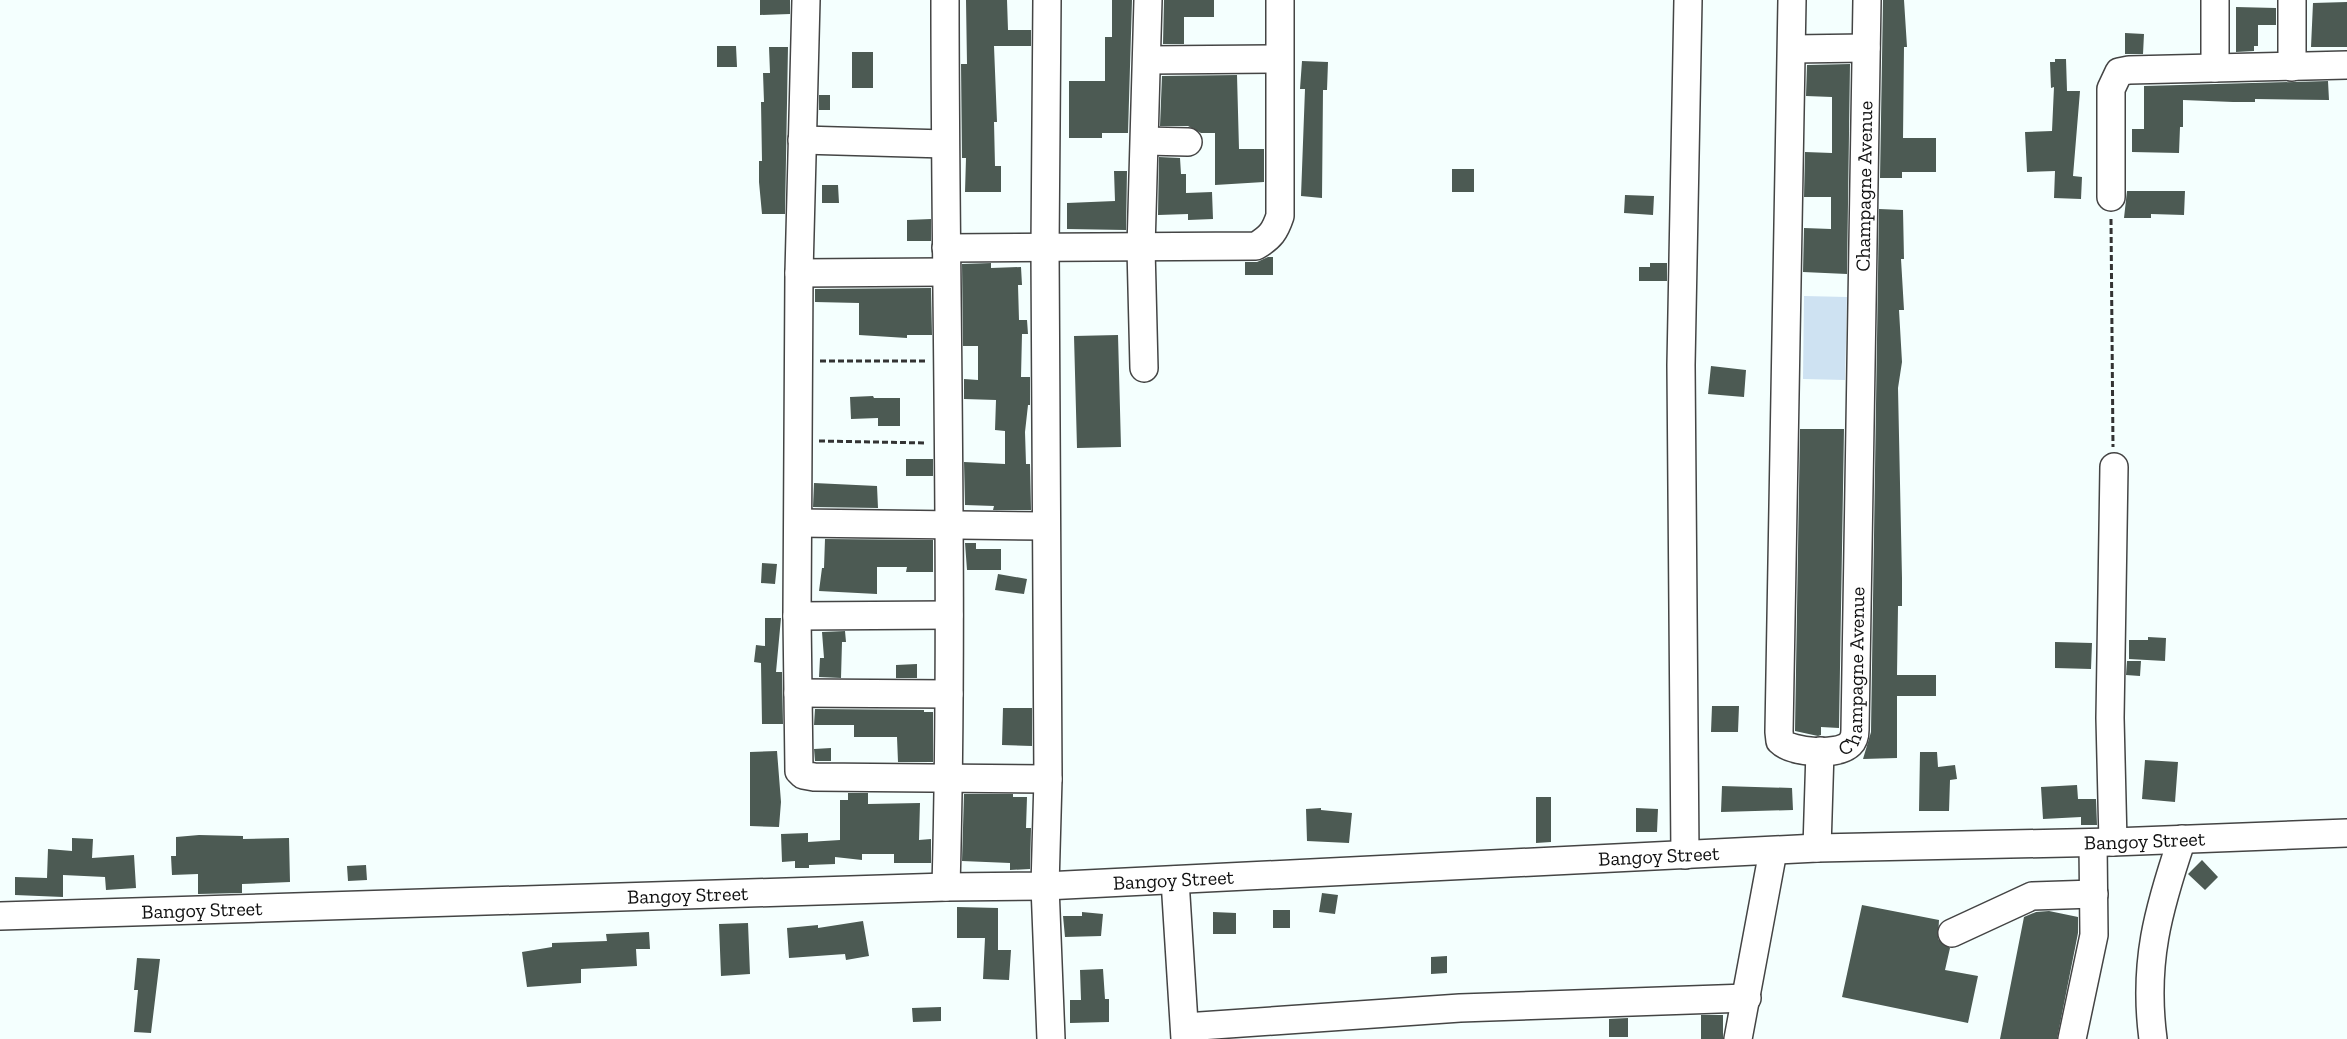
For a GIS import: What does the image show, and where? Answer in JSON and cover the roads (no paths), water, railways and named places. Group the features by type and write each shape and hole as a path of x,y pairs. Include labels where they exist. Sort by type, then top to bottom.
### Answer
{"street":[{"path":"806,0 799,273 797,763 803,775 1048,778"},
{"path":"945,0 950,526 946,887"},
{"path":"1047,0 1045,249 1048,778 1045,886 1051,1039"},
{"path":"1144,368 1141,248 1146,141 1148,0"},
{"path":"799,273 1045,249 1256,246 1276,231 1280,216 1280,0"},
{"path":"1685,855 1681,365 1688,0"},
{"name":"Champagne Avenue","path":"1792,0 1779,732 1780,741 1791,749 1820,751 1841,749 1850,744 1855,730 1867,0"},
{"path":"2215,0 2215,68"},
{"path":"2292,0 2292,67"},
{"path":"1792,49 1866,48"},
{"path":"1148,60 1279,58"},
{"path":"2111,197 2111,89 2113,80 2119,72 2347,65"},
{"path":"802,140 945,144"},
{"path":"1146,141 1188,142"},
{"path":"2072,1039 2094,935 2094,894 2103,842 2110,718 2114,467"},
{"path":"799,524 1046,526"},
{"path":"797,616 949,615"},
{"path":"798,693 949,694"},
{"path":"1817,848 1820,751"},
{"name":"Bangoy Street","path":"0,916 946,887 1045,886 1817,848 2103,842 2347,833"},
{"path":"2153,1039 2148,1001 2149,968 2160,904 2182,839"},
{"path":"1738,1039 1773,850"},
{"path":"1175,880 1185,1033 1460,1008 1747,998"},
{"path":"1952,933 2032,896 2094,894"}]}
